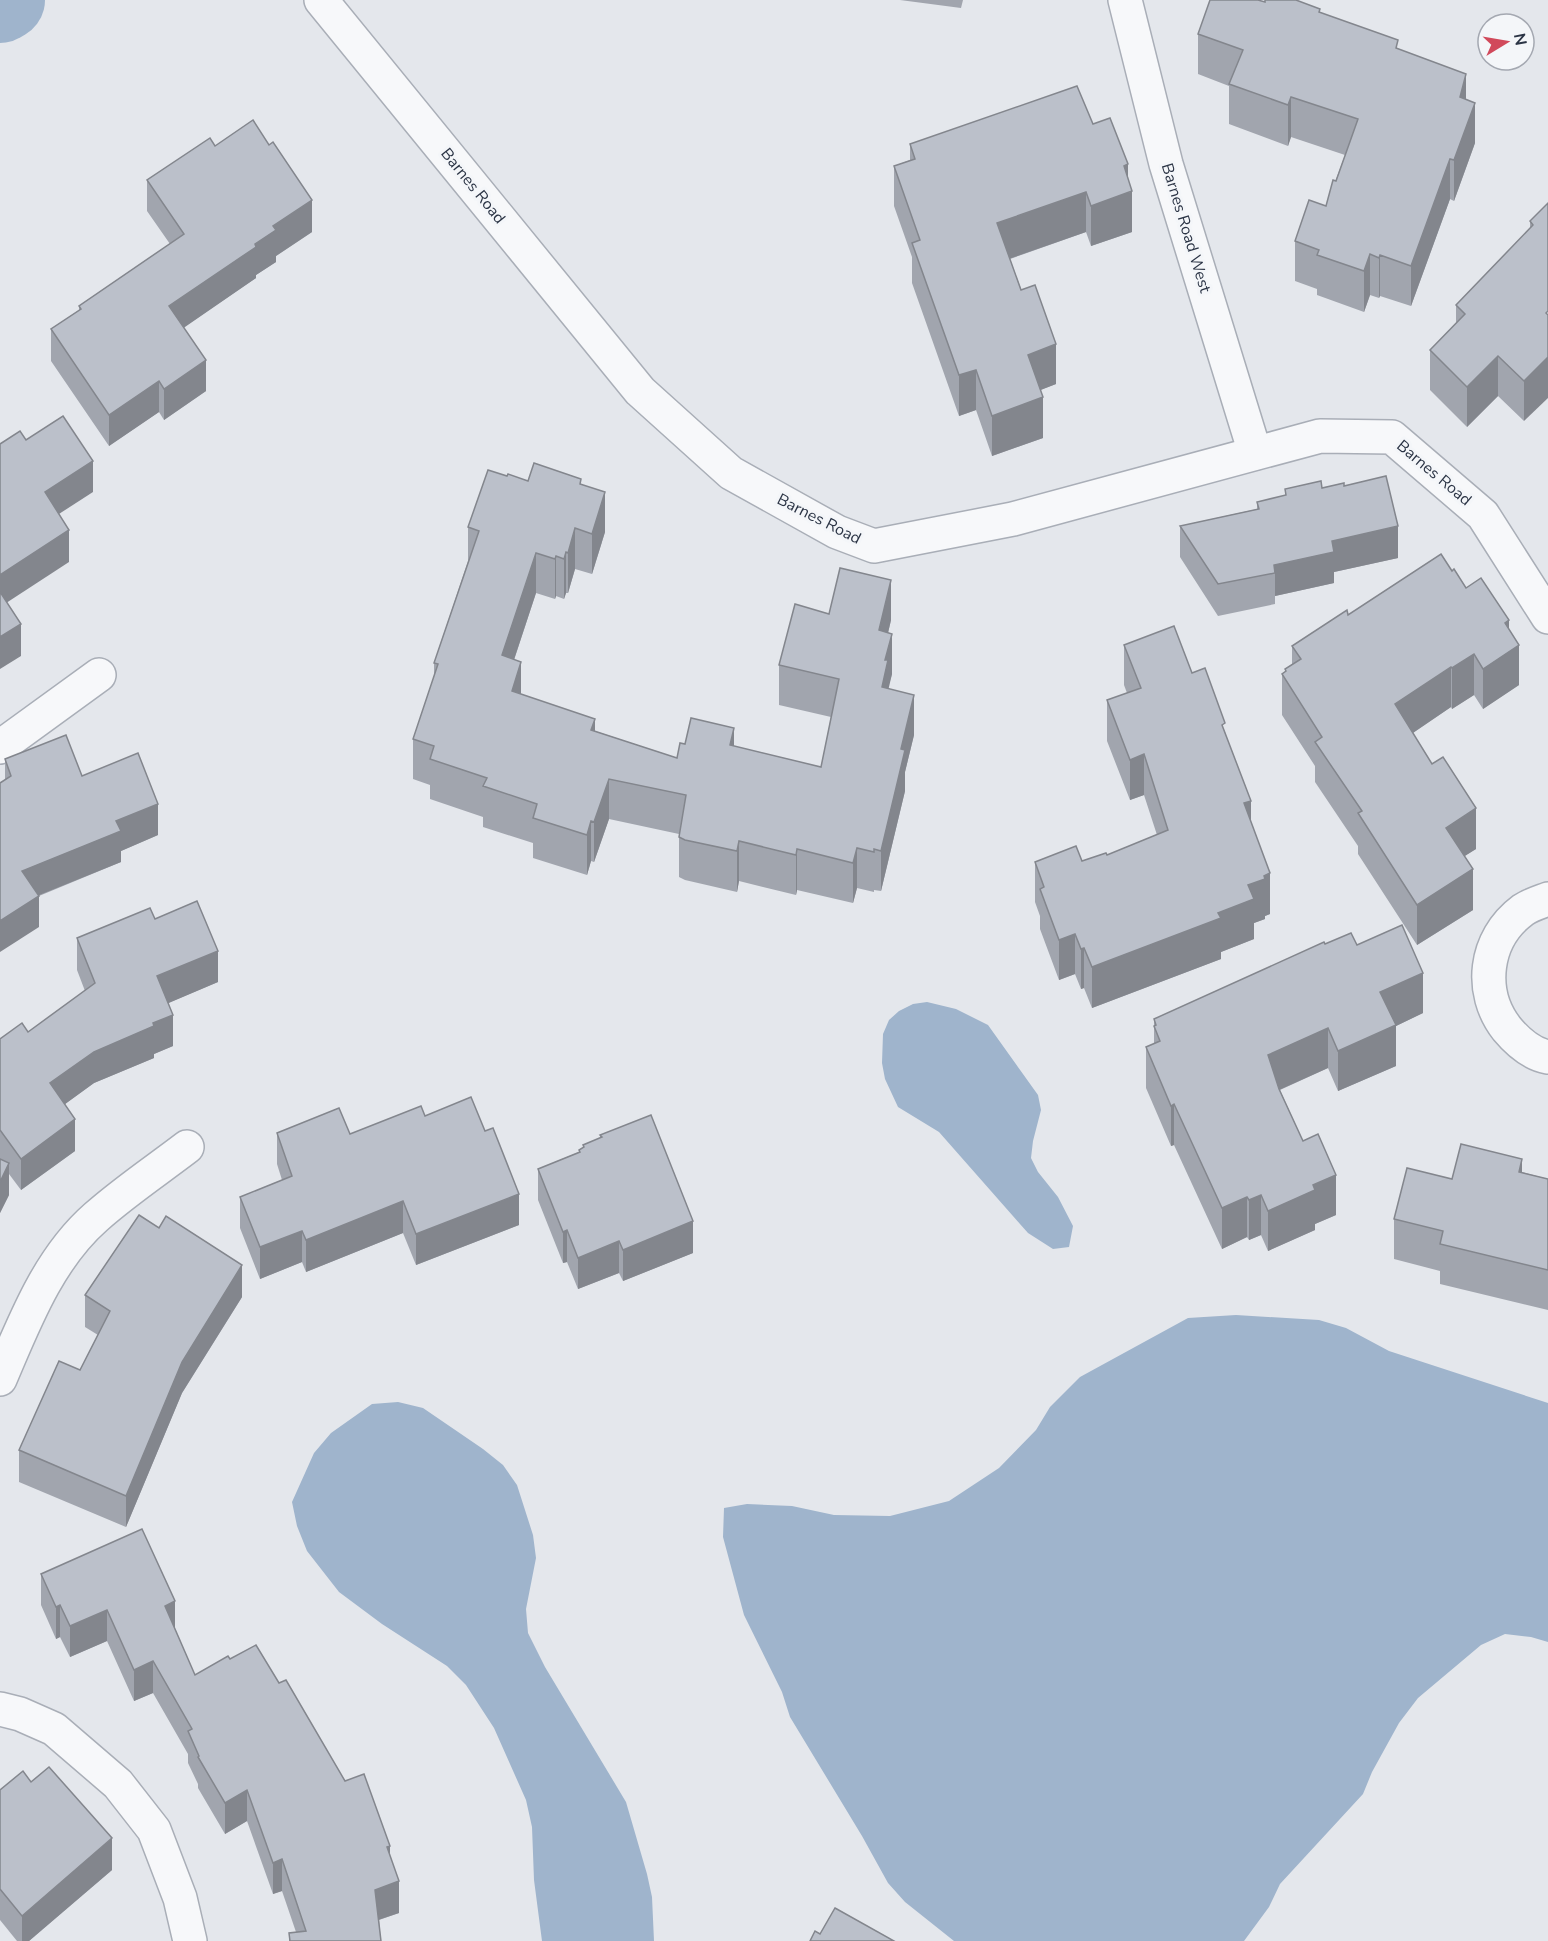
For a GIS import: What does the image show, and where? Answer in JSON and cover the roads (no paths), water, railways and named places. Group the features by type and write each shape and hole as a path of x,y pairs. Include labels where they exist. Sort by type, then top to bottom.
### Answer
{"street":[{"name":"Barnes Road","path":"321,0 640,391 731,473 837,532 874,546 1013,519 1320,436 1392,437 1483,514 1548,617"},
{"name":"Barnes Road West","path":"1125,0 1166,164 1255,453"},
{"path":"0,747 99,675"},
{"path":"1548,898 1523,909 1502,931 1490,959 1488,989 1498,1017 1517,1041 1548,1057"},
{"path":"0,1379 31,1308 62,1256 94,1218 187,1147"},
{"path":"0,1709 20,1714 54,1729 118,1784 154,1830 180,1898 190,1941"}],"water":[{"path":"927,1002 956,1009 988,1025 1038,1095 1041,1110 1031,1158 1038,1172 1058,1197 1073,1226 1069,1247 1053,1249 1028,1233 939,1132 898,1107 885,1079 882,1063 883,1034 889,1020 899,1011 913,1004"},
{"path":"1236,1315 1319,1320 1346,1328 1389,1351 1548,1403 1548,1642 1531,1637 1505,1634 1481,1645 1418,1698 1399,1723 1372,1772 1363,1794 1280,1884 1269,1907 1244,1941 954,1941 905,1902 888,1883 790,1717 782,1692 744,1615 723,1537 724,1508 747,1504 792,1506 834,1515 890,1516 949,1501 999,1468 1036,1430 1050,1407 1080,1377 1188,1318"},
{"path":"398,1402 423,1408 483,1449 503,1465 517,1485 533,1535 536,1558 526,1609 528,1633 545,1667 626,1802 652,1897 654,1941 542,1941 534,1880 532,1827 526,1800 494,1728 466,1685 447,1666 382,1624 339,1592 307,1551 297,1526 292,1502 314,1453 331,1433 372,1404"}],"waterway":[{"path":"0,3 5,0"}]}
